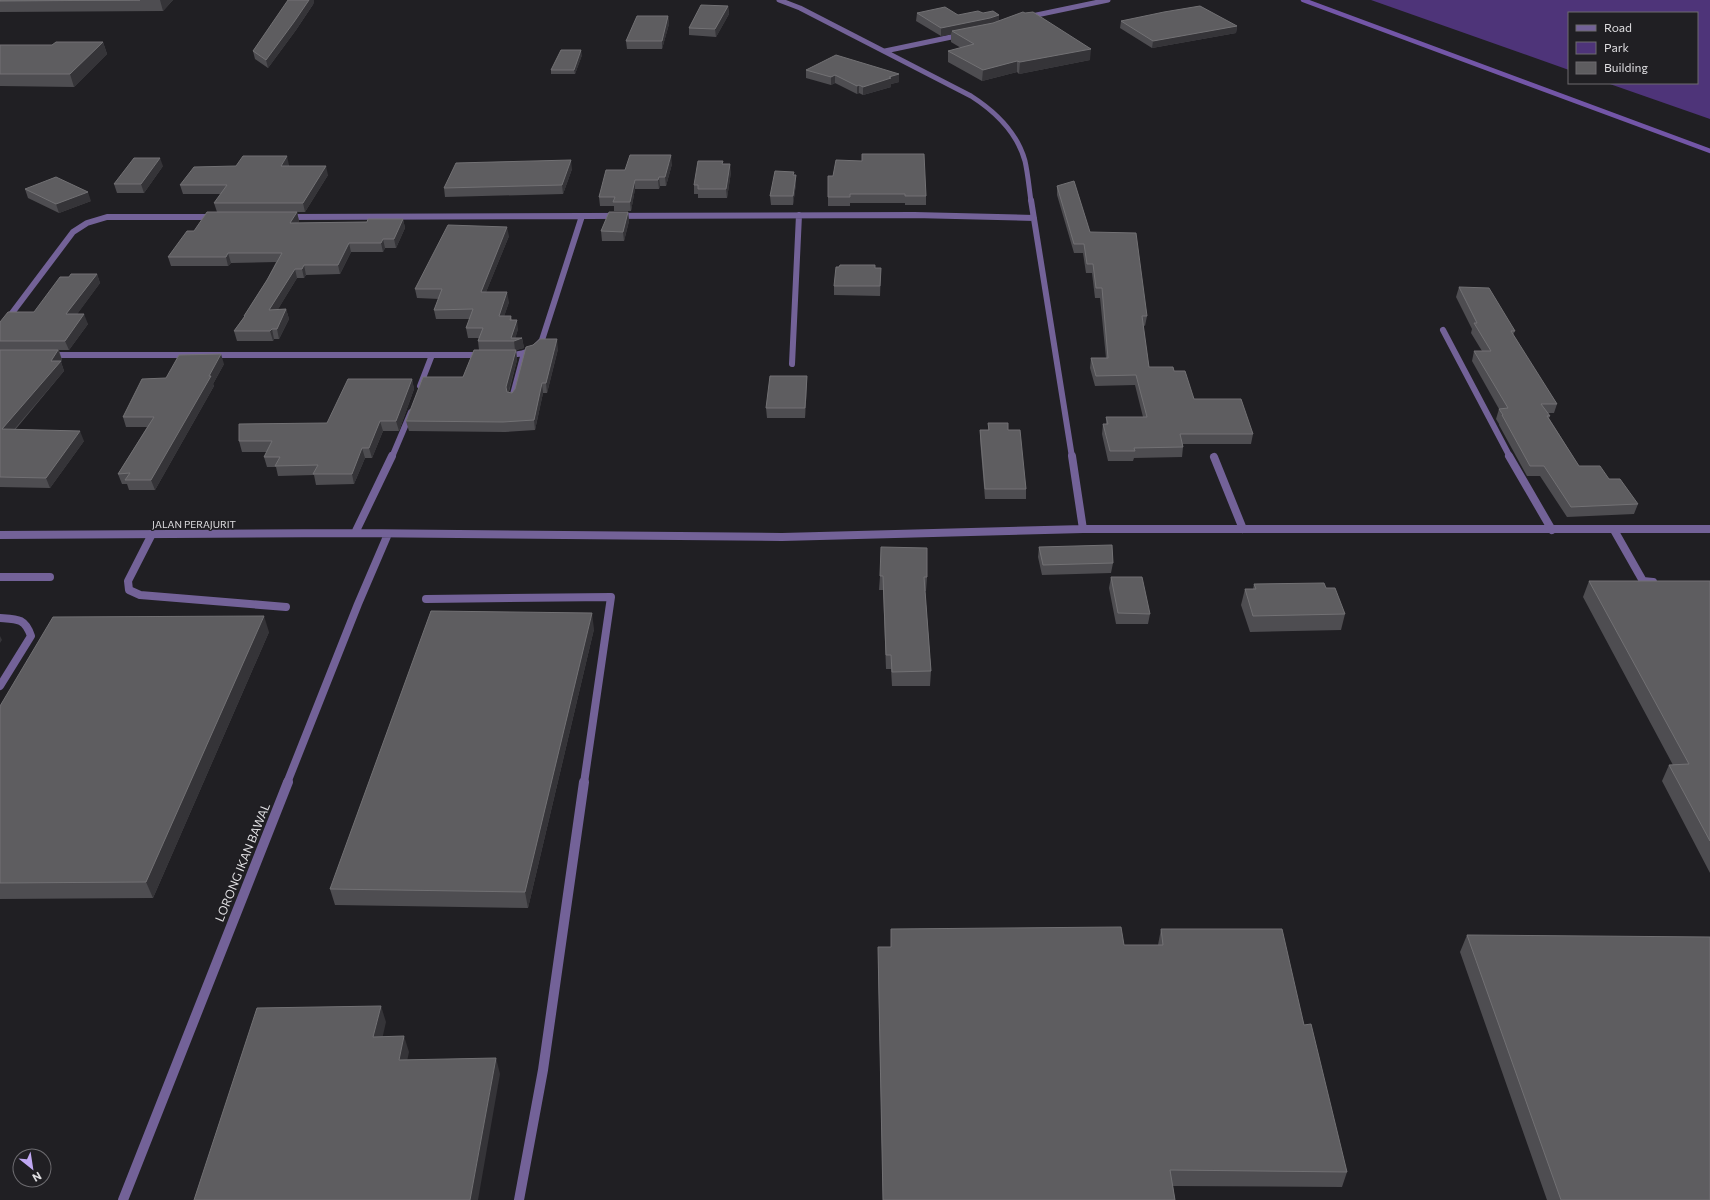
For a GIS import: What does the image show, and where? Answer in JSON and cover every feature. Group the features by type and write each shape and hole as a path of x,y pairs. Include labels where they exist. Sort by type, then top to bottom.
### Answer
{"street":[{"path":"779,0 800,8 971,96 997,115 1017,140 1025,161 1083,529"},
{"path":"1022,18 1108,0"},
{"path":"885,51 968,33"},
{"path":"792,364 799,215"},
{"path":"280,217 914,215 1034,218"},
{"path":"499,355 516,355 533,350 542,340 582,216"},
{"path":"0,329 73,232 87,223 107,217 225,217"},
{"path":"1443,330 1510,457 1552,530"},
{"path":"512,398 524,353"},
{"path":"46,355 491,355"},
{"path":"355,533 401,438 432,355"},
{"path":"1214,457 1243,529"},
{"name":"JALAN PERAJURIT","path":"0,535 355,533 782,537 1083,529 1710,529"},
{"path":"1614,530 1643,581 1665,583"},
{"path":"152,534 128,581 129,590 140,595 286,607"},
{"name":"LORONG IKAN BAWAL","path":"122,1200 341,648 388,534"},
{"path":"0,577 50,577"},
{"path":"426,599 611,597 543,1070 519,1200"},
{"path":"0,618 19,619 28,626 31,636 0,686"}],"green space":[{"path":"1371,0 1710,0 1710,119 1610,84 1698,84 1698,12 1568,12 1568,70"}],"building":[{"path":"0,0 140,0 0,1"},
{"path":"288,0 309,0 266,60 253,51"},
{"path":"701,5 728,6 715,29 689,28"},
{"path":"1200,6 1237,26 1153,41 1121,21 1164,12"},
{"path":"945,7 958,15 978,11 983,13 993,11 999,15 941,28 917,13"},
{"path":"1023,12 1033,12 1091,49 1020,62 1017,61 983,70 948,51 974,44 952,31 993,23"},
{"path":"637,16 668,16 662,41 626,41"},
{"path":"56,42 103,42 70,74 0,74 0,45 52,45"},
{"path":"561,50 581,50 574,70 551,70"},
{"path":"836,55 899,74 863,87 859,85 857,86 835,75 831,77 806,70"},
{"path":"862,154 924,154 926,196 905,196 905,194 850,194 850,197 828,197 828,176 833,176 836,160 862,161"},
{"path":"630,155 671,155 665,177 659,177 658,180 635,180 630,202 613,202 615,197 599,197 606,170 625,170"},
{"path":"243,156 287,156 281,166 326,166 303,203 214,203 227,185 180,185 194,167 236,166"},
{"path":"134,158 160,158 141,184 114,184"},
{"path":"571,160 562,185 444,188 456,163"},
{"path":"698,161 723,161 722,164 730,164 726,189 698,189 698,185 694,185"},
{"path":"775,171 794,172 793,175 796,175 793,196 770,196"},
{"path":"56,177 88,192 56,204 25,189"},
{"path":"1074,181 1090,232 1136,233 1147,316 1142,316 1149,367 1173,367 1174,371 1185,371 1194,399 1241,399 1253,434 1180,434 1183,447 1134,448 1135,451 1110,451 1103,424 1108,424 1106,417 1147,417 1136,375 1096,376 1091,358 1108,358 1102,288 1096,288 1093,264 1087,264 1084,244 1074,244 1057,186"},
{"path":"207,212 297,212 290,223 367,222 368,219 403,219 394,239 383,239 381,243 349,243 338,265 304,265 302,269 295,269 269,310 286,309 277,329 272,329 270,331 234,331 245,316 282,253 228,253 226,257 168,257 187,231 194,231"},
{"path":"609,212 628,212 623,232 601,231"},
{"path":"448,225 507,227 481,292 507,292 499,316 511,316 510,320 517,320 511,338 522,338 514,341 478,341 483,328 466,328 473,309 434,310 442,289 415,289"},
{"path":"840,265 875,265 875,268 881,268 880,286 834,286 836,267 839,267"},
{"path":"71,274 97,274 66,314 84,314 65,341 0,341 0,322 8,312 34,312 60,277 69,277"},
{"path":"1459,287 1489,288 1515,331 1511,331 1557,404 1541,404 1550,416 1547,416 1579,466 1600,466 1609,479 1620,479 1638,504 1571,507 1544,466 1530,466 1499,409 1508,408 1474,351 1491,351 1474,323 1477,323"},
{"path":"540,339 557,339 546,383 542,383 534,420 503,422 406,421 423,377 463,377 474,350 516,350 506,387 507,392 512,393 515,389 526,347 533,345"},
{"path":"0,350 58,350 51,361 61,361 2,429 80,431 46,478 0,477"},
{"path":"221,354 209,376 211,376 151,480 125,480 130,473 118,474 154,417 123,417 142,379 166,378 179,355"},
{"path":"770,376 807,376 805,408 766,408"},
{"path":"348,379 412,379 396,421 380,421 369,448 362,448 352,474 313,474 318,465 275,466 280,457 264,457 272,441 239,441 239,424 327,423"},
{"path":"988,423 1008,423 1008,430 1020,430 1026,489 985,489 980,430 989,430"},
{"path":"1112,545 1113,563 1043,565 1039,547"},
{"path":"881,547 927,548 927,577 924,577 931,671 892,672 891,655 886,655 883,576 880,576"},
{"path":"1111,577 1142,577 1150,614 1118,613"},
{"path":"1589,581 1710,581 1710,841 1669,765 1689,764"},
{"path":"1324,583 1326,588 1335,588 1345,614 1253,616 1245,589 1256,589 1254,584"},
{"path":"431,611 592,613 525,892 330,889"},
{"path":"264,616 146,882 0,883 0,706 53,617"},
{"path":"1121,927 1124,945 1163,945 1161,929 1282,929 1304,1025 1311,1024 1347,1172 1170,1170 1175,1200 883,1200 878,947 891,947 891,929"},
{"path":"1467,935 1710,937 1710,1200 1561,1200"},
{"path":"381,1006 373,1037 404,1036 399,1060 496,1058 470,1200 194,1200 257,1008"}],"waterway":[{"path":"1303,0 1710,151"}]}
